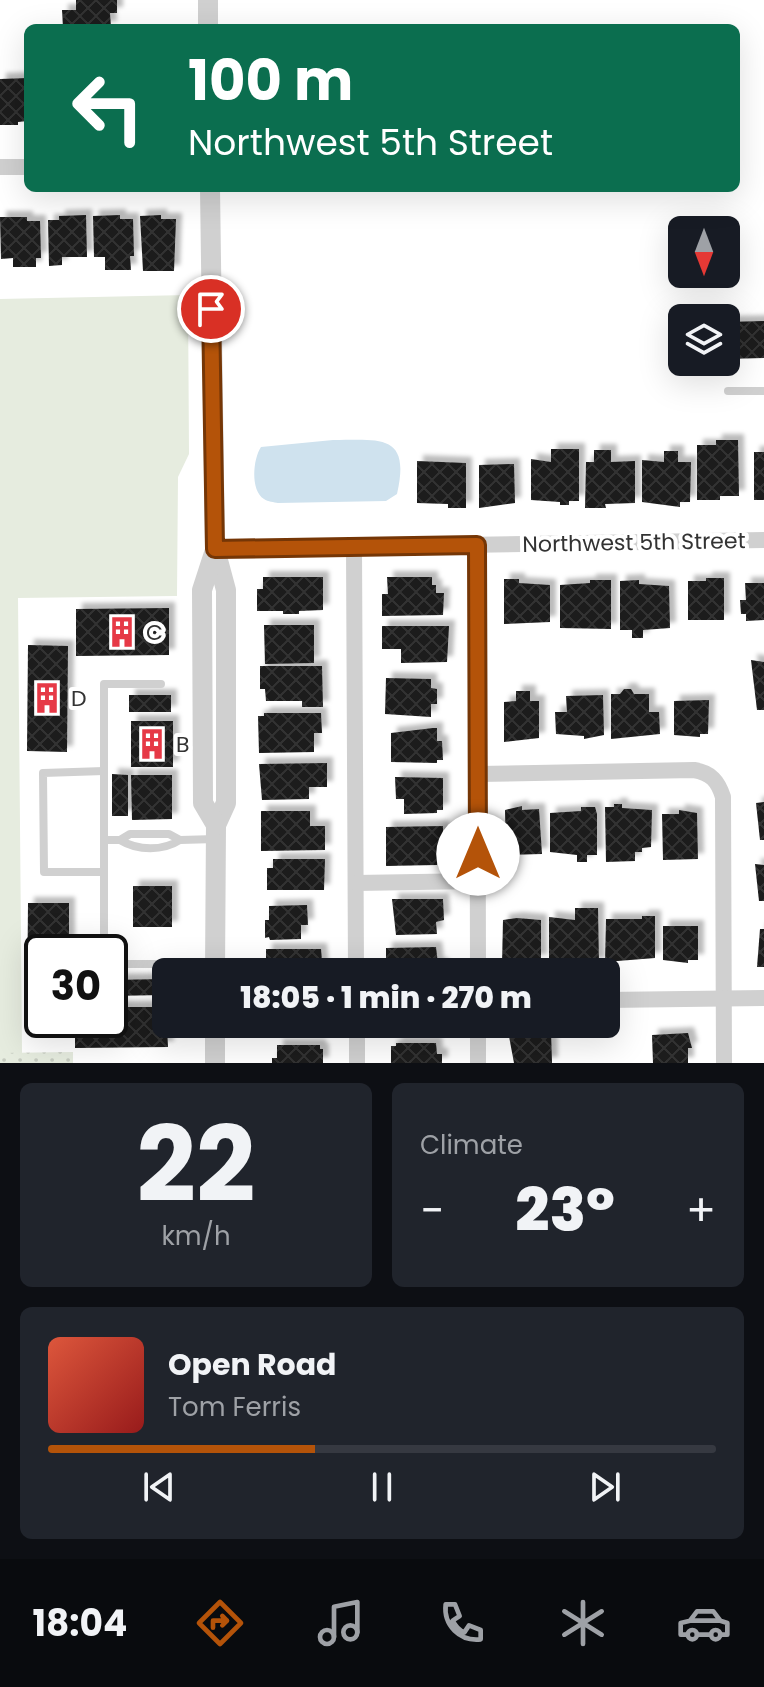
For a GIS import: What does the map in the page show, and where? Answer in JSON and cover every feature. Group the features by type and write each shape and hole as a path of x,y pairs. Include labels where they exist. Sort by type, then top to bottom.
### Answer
{"street":[{"path":"208,0 208,24"},
{"path":"0,167 24,167"},
{"path":"210,192 215,549 202,590 203,803 216,832 215,958"},
{"name":"Northwest 5th Street","path":"215,549 764,540"},
{"path":"477,545 478,958"},
{"path":"354,547 356,958"},
{"path":"478,774 694,770 711,776 720,786 723,797 724,1063"},
{"path":"356,883 478,881"},
{"path":"620,1000 764,998"},
{"path":"215,1038 215,1063"},
{"path":"357,1038 357,1063"},
{"path":"478,1038 478,1063"}],"lane":[{"path":"728,391 764,391"},
{"path":"104,934 104,684 161,684"},
{"path":"104,771 43,773 44,872 104,872"},
{"path":"104,840 120,840 130,834 169,834 180,840 216,832"},
{"path":"128,964 152,964"}],"shaded area":[{"path":"188,295 189,454 178,477 177,596 18,598 22,1053 0,1053 0,299"},
{"path":"73,1052 73,1063 0,1063 0,1053"}],"water":[{"path":"333,440 388,444 400,460 397,494 386,501 278,503 260,495 254,474 261,447"}],"building":[{"path":"76,0 117,0 117,13 110,13 111,24 63,24 62,10 76,10"},
{"path":"24,78 24,121 18,122 18,125 0,125 0,79"},
{"path":"86,215 87,257 62,257 62,265 49,266 48,220 59,220 59,216"},
{"path":"120,215 120,219 133,219 134,256 130,256 131,270 105,270 105,257 94,257 93,216"},
{"path":"161,215 161,219 176,219 174,271 143,271 140,216"},
{"path":"0,217 27,217 27,221 40,221 41,258 36,258 36,267 13,267 13,258 1,259"},
{"path":"764,321 764,358 740,359 740,322"},
{"path":"716,440 738,440 739,496 697,500 697,445 716,445"},
{"path":"551,449 579,449 579,501 560,505 560,502 531,500 531,459 551,462"},
{"path":"594,450 611,450 611,462 635,461 635,503 585,508 586,462 594,462"},
{"path":"664,451 678,451 678,462 691,462 690,502 680,502 680,507 642,502 642,460 664,462"},
{"path":"754,452 764,452 764,500 754,500"},
{"path":"417,461 466,463 466,508 417,503"},
{"path":"514,464 515,503 479,508 479,465"},
{"path":"263,577 323,577 323,610 299,611 299,614 257,611 257,589 263,589"},
{"path":"387,577 432,577 436,593 444,593 443,615 382,616 382,594 388,594"},
{"path":"706,578 724,578 724,620 688,620 688,581 706,581"},
{"path":"504,579 550,585 550,622 504,624"},
{"path":"590,580 611,580 611,629 560,628 560,585 590,583"},
{"path":"639,580 639,584 669,586 670,628 643,630 643,638 632,638 632,630 620,630 620,581"},
{"path":"745,583 764,583 764,620 746,621 746,614 741,614 740,600 746,600"},
{"name":"C","path":"169,608 169,655 76,656 76,609"},
{"path":"264,625 314,625 314,663 265,664"},
{"path":"382,626 449,626 447,662 401,663 401,649 382,649"},
{"name":"D","path":"28,645 68,646 67,752 27,751"},
{"path":"751,660 764,662 764,710 757,710"},
{"path":"260,666 322,666 323,707 302,707 302,701 266,701 265,689 260,689"},
{"path":"386,678 431,679 431,688 437,689 437,704 431,704 431,717 385,714"},
{"path":"624,689 631,689 634,694 649,694 649,712 659,712 660,734 611,739 611,694 620,694"},
{"path":"516,691 530,691 530,701 539,701 539,738 504,742 504,702 516,701"},
{"path":"129,695 171,695 171,712 129,712"},
{"path":"603,695 604,735 584,739 584,736 556,734 555,712 567,712 566,696"},
{"path":"709,700 708,734 700,734 700,737 674,735 674,701"},
{"path":"264,713 321,713 322,733 314,733 314,752 259,753 258,716 264,716"},
{"name":"B","path":"131,721 173,721 173,767 131,767"},
{"path":"437,728 437,741 442,741 443,760 437,760 437,763 391,762 391,733"},
{"path":"327,763 327,787 309,787 309,799 262,800 259,764"},
{"path":"112,774 128,775 128,816 112,816"},
{"path":"131,775 172,775 172,819 132,820"},
{"path":"395,777 443,778 443,810 404,814 404,799 396,799"},
{"path":"764,802 764,840 760,840 756,803"},
{"path":"614,804 622,804 622,808 652,810 651,847 635,852 635,861 606,862 605,807 614,807"},
{"path":"522,806 522,810 539,809 542,854 506,855 505,810"},
{"path":"581,807 595,807 597,814 597,855 587,855 587,862 577,862 577,855 550,852 550,813 581,811"},
{"path":"679,810 697,813 698,859 663,860 662,814 679,814"},
{"path":"261,811 310,811 310,826 325,826 325,850 261,851"},
{"path":"443,826 443,848 439,848 437,865 386,866 386,827"},
{"path":"273,859 325,859 324,890 267,890 267,868 273,868"},
{"path":"755,864 764,865 764,901 759,901"},
{"path":"133,886 172,886 172,927 133,927"},
{"path":"392,899 443,899 444,920 436,922 437,934 396,935"},
{"path":"28,903 69,903 69,934 28,934"},
{"path":"307,905 308,925 301,925 301,939 265,938 269,906"},
{"path":"575,908 598,908 599,958 549,958 549,917 575,920"},
{"path":"642,916 655,916 655,958 620,961 620,958 605,958 606,919 642,919"},
{"path":"503,920 541,920 541,958 502,958"},
{"path":"663,926 698,926 698,960 688,960 688,963 663,960"},
{"path":"760,929 764,929 764,967 757,967"},
{"path":"436,947 437,958 386,958 386,948"},
{"path":"266,949 321,949 322,958 266,958"},
{"path":"152,979 152,995 128,996 128,980"},
{"path":"128,1007 152,1007 152,1038 168,1038 168,1047 75,1048 75,1038 128,1038"},
{"path":"688,1033 692,1048 688,1048 688,1063 653,1063 652,1035"},
{"path":"509,1038 551,1038 552,1063 514,1063"},
{"path":"396,1043 436,1043 437,1054 442,1054 442,1063 391,1063 391,1046 396,1046"},
{"path":"277,1045 320,1045 323,1063 272,1063 272,1058 277,1058"}],"place":[{"name":"C","path":"122,632"},
{"name":"D","path":"47,698"},
{"name":"B","path":"152,744"}],"route":[{"path":"211,309 215,549 477,545 478,854"}]}
